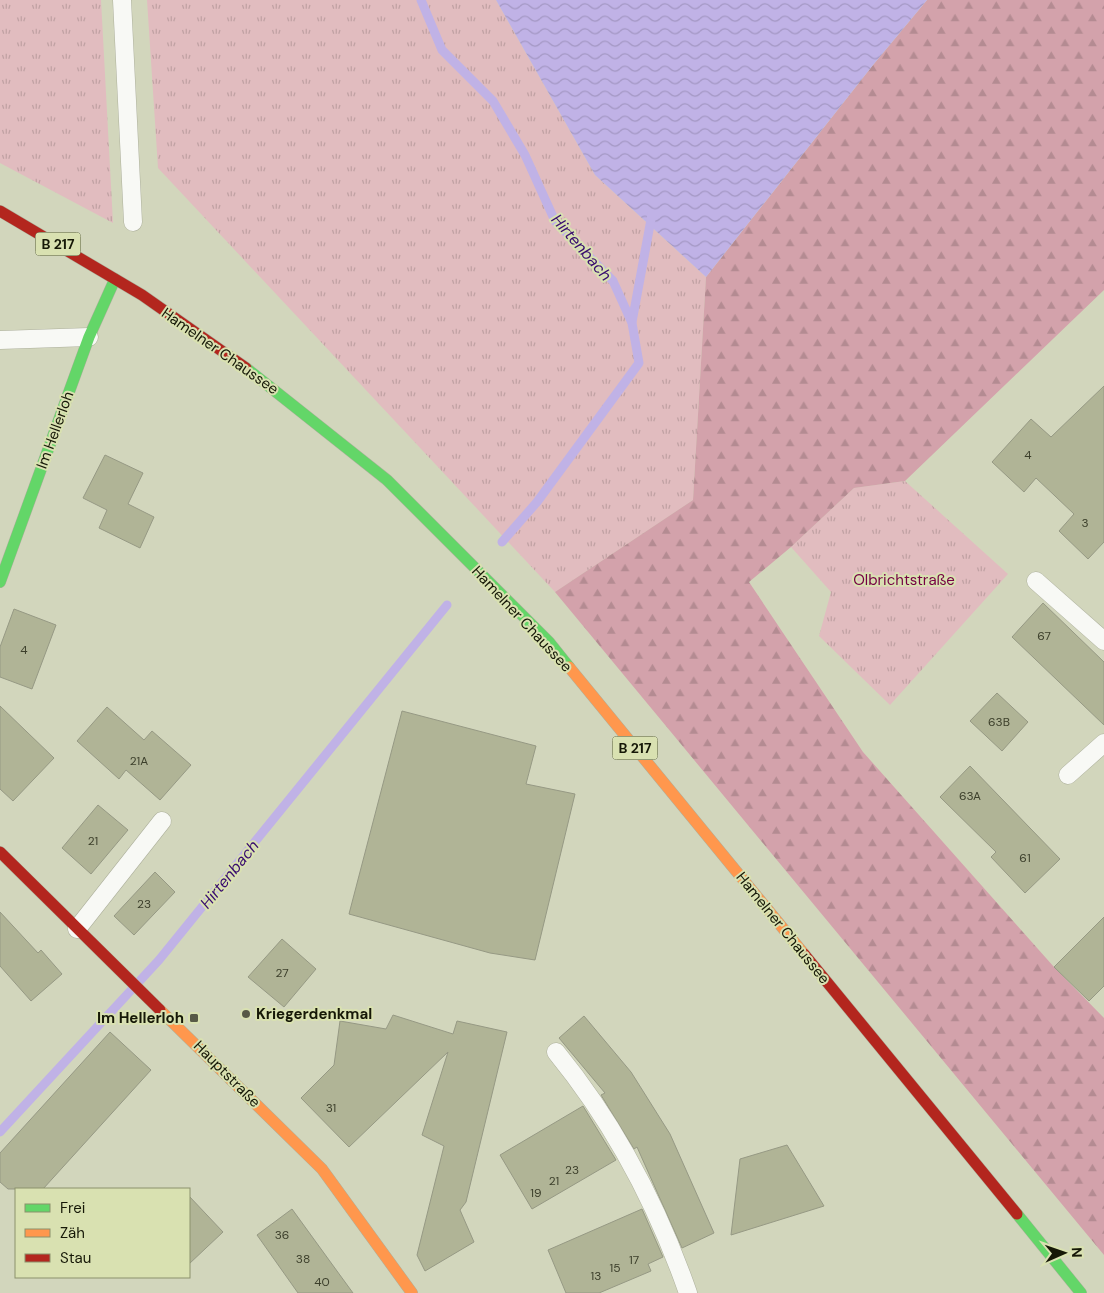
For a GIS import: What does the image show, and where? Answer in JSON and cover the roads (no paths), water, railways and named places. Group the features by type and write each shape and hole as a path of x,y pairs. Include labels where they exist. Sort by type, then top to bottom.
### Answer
{"main road":[{"name":"Hamelner Chaussee","path":"0,210 114,279 269,384 386,480 548,642 1082,1293"},
{"name":"Im Hellerloh","path":"0,582 89,337 114,279"},
{"name":"Hauptstraße","path":"0,852 322,1169 412,1293"}],"lane":[{"path":"122,0 133,222"},
{"path":"0,340 89,337"},
{"path":"1036,581 1104,641"},
{"path":"1068,775 1104,743"},
{"path":"77,929 162,820"},
{"path":"556,1052 583,1084 620,1146 650,1201 688,1293"}],"water":[{"path":"496,0 927,0 873,65 706,277 595,175"}],"waterway":[{"name":"Hirtenbach","path":"421,0 442,50 493,101 525,155 555,221 613,281 632,323 639,363 537,502 502,542"},
{"path":"632,322 652,214"},
{"name":"Hirtenbach","path":"0,1132 159,960 447,605"}],"place":[{"name":"Kriegerdenkmal","path":"246,1014"},
{"name":"Im Hellerloh","path":"194,1018"}],"park label":[{"name":"Olbrichtstraße","path":"904,580"}]}
